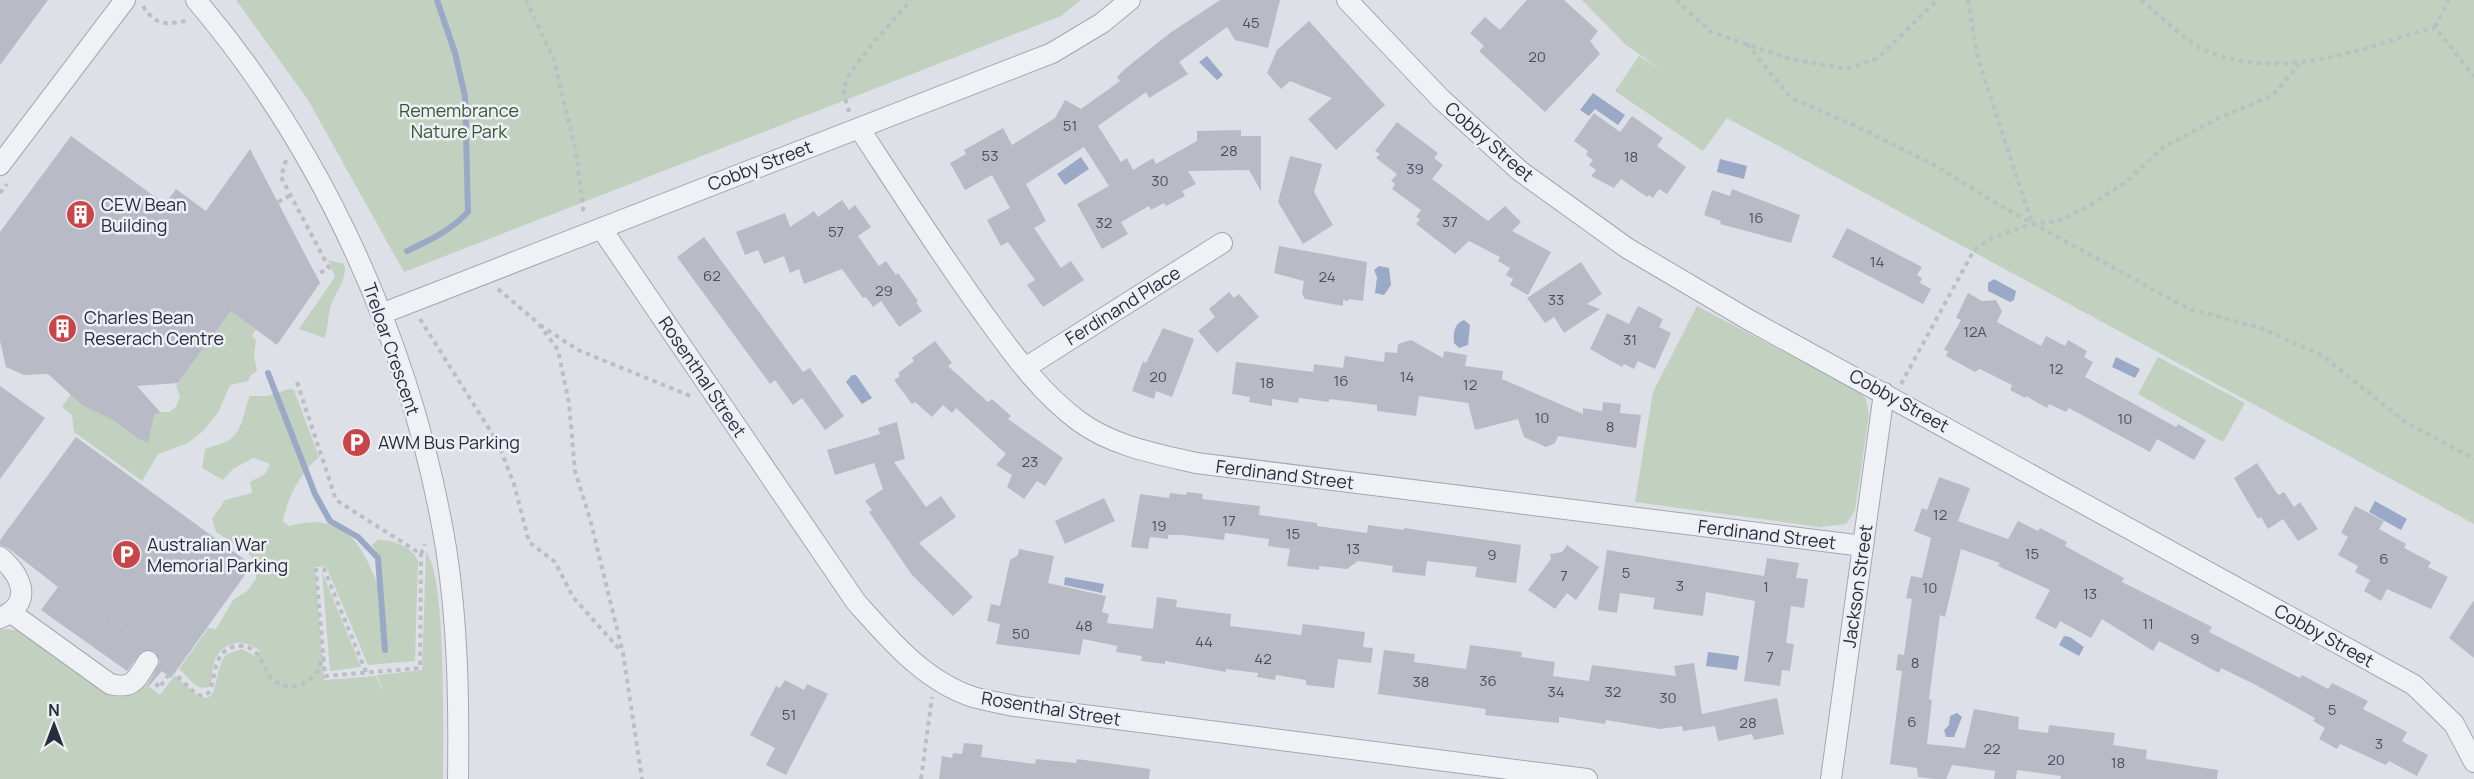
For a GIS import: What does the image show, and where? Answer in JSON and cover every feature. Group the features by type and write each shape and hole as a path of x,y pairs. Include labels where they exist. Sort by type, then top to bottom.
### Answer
{"street":[{"path":"0,165 125,0"},
{"name":"Treloar Crescent","path":"196,0 218,26 288,127 335,211 381,314 413,411 446,548 459,692 458,779"},
{"name":"Cobby Street","path":"381,314 1052,53 1102,23 1130,0"},
{"name":"Cobby Street","path":"1347,0 1440,99 1520,171 1627,248 1749,320 2414,686 2454,724 2474,762"},
{"name":"Ferdinand Street","path":"859,128 944,259 1024,368 1047,393 1082,423 1131,447 1196,463 1863,546"},
{"name":"Rosenthal Street","path":"601,228 856,602 900,650 935,678 972,697 1014,706 1587,779"},
{"name":"Ferdinand Place","path":"1024,368 1222,243"},
{"name":"Jackson Street","path":"1831,779 1863,546 1889,395"},
{"path":"0,557 20,579 22,590 19,602 5,615 110,684 124,687 133,683 151,655"}],"path":[{"path":"140,0 150,18 169,25 188,20 218,26"},
{"path":"526,0 554,60 576,152 584,216 574,220"},
{"path":"859,128 849,112 844,89 858,58 882,35 911,0"},
{"path":"1676,0 1711,32 1787,58 1847,69 1878,58 1937,0"},
{"path":"1968,0 1978,59 2032,224"},
{"path":"2140,0 2204,51 2253,63 2299,64 2314,63 2435,27 2449,0"},
{"path":"2435,27 2474,77"},
{"path":"1747,44 1791,98 1856,126 1936,166 2032,224 2189,309 2258,327 2323,356 2404,421 2474,459"},
{"path":"1889,395 1974,250 1992,238 2032,224 2059,221 2087,207 2126,182 2162,148 2217,119 2273,94 2299,64"},
{"path":"287,158 281,177 328,268 316,275"},
{"path":"278,202 291,195"},
{"path":"483,275 538,323 578,350 699,400"},
{"path":"411,302 439,353 498,443 514,484 529,542 555,562 573,597 623,653"},
{"path":"538,323 558,350 570,403 575,471 623,653 642,779"},
{"path":"297,382 336,500 421,554"},
{"path":"366,672 324,569 316,570 325,676 420,668 421,554 429,538"},
{"path":"22,555 65,583 172,670 195,692 206,694 214,686 214,666 218,657 229,649 246,647 259,656 275,681 294,686 310,680 319,669 323,656"},
{"path":"163,674 155,685 159,688 172,670"},
{"path":"921,779 933,686"}],"green space":[{"name":"Remembrance Nature Park","path":"236,0 1081,0 1061,16 404,272 308,100"},
{"path":"1582,0 2474,0 2474,524 1727,118 1703,151 1615,91 1639,56 1663,71 1626,45"},
{"path":"328,260 344,264 345,269 343,280 331,305 324,338 299,329 335,277"},
{"path":"1697,306 1861,393 1866,399 1869,414 1855,510 1846,524 1820,527 1635,502 1653,392"},
{"path":"231,311 256,329 252,336 256,340 254,355 257,371 248,381 230,385 218,413 203,431 188,443 158,454 142,481 74,432 72,415 62,407 71,394 137,438 147,440 154,415 159,412 169,412 176,407 180,397 176,386"},
{"path":"2158,357 2245,403 2223,442 2138,394"},
{"path":"289,389 294,390 319,457 295,486 283,521 289,526 322,523 335,526 346,533 363,554 377,583 382,578 380,558 372,545 378,540 390,541 407,548 418,561 415,661 368,665 326,566 315,567 324,680 376,676 385,696 377,675 422,670 426,552 433,567 441,624 443,779 0,779 0,629 19,630 111,696 117,697 130,695 146,684 160,695 175,675 191,690 202,697 209,697 213,692 221,663 227,654 242,649 255,656 260,651 240,643 221,650 213,666 210,686 205,688 197,686 179,669 208,628 216,629 233,600 247,591 256,579 256,562 246,551 216,532 212,519 225,500 252,493 250,482 265,474 270,464 253,458 233,469 223,480 202,468 205,449 234,436 240,426 250,396 267,396"},
{"path":"322,572 361,667 330,671"}],"water":[{"path":"1207,56 1223,75 1217,80 1199,62"},
{"path":"1593,93 1625,115 1618,125 1595,109 1589,116 1580,110"},
{"path":"1081,157 1089,169 1065,185 1057,174"},
{"path":"1720,159 1747,166 1744,179 1717,172"},
{"path":"1379,266 1389,268 1391,285 1384,295 1375,293 1377,277 1374,270"},
{"path":"1994,279 2016,291 2014,300 2010,302 1988,291 1988,283"},
{"path":"1464,320 1470,325 1468,345 1459,348 1454,343 1454,333 1456,326"},
{"path":"2116,357 2140,369 2135,378 2112,367"},
{"path":"852,375 856,375 872,398 862,404 846,382"},
{"path":"2375,501 2407,519 2401,530 2369,512"},
{"path":"1065,577 1104,584 1102,593 1064,585"},
{"path":"2064,636 2070,637 2084,647 2079,656 2059,645"},
{"path":"1708,652 1739,656 1737,670 1706,666"},
{"path":"1957,713 1962,717 1954,737 1946,737 1944,730 1949,725 1950,716"}],"building":[{"path":"0,0 48,0 0,65"},
{"path":"1220,0 1280,0 1268,48 1235,40 1227,27 1179,62 1188,74 1149,98 1146,92 1098,126 1121,162 1127,158 1133,170 1153,158 1156,164 1197,141 1197,131 1241,130 1241,136 1261,136 1261,191 1249,170 1188,171 1196,184 1182,191 1185,196 1166,206 1164,203 1151,210 1149,206 1121,222 1128,234 1102,249 1077,204 1109,186 1084,147 1026,184 1046,221 1034,228 1061,268 1071,261 1084,280 1043,307 1027,285 1035,280 1008,242 1001,246 987,220 1010,208 992,175 965,190 950,163 966,154 964,150 1003,128 1012,145 1055,118 1065,100 1081,109 1120,81 1117,77 1126,68 1170,33"},
{"path":"1527,0 1564,0 1598,31 1590,41 1600,54 1545,112 1479,51 1484,46 1470,33 1485,17 1500,30"},
{"path":"1309,21 1385,105 1336,150 1308,119 1332,98 1290,81 1281,89 1267,73 1277,50"},
{"path":"1594,113 1620,132 1632,116 1663,138 1657,146 1686,167 1667,194 1659,189 1653,198 1649,195 1647,197 1621,179 1614,188 1591,176 1596,170 1589,165 1593,160 1586,155 1588,151 1574,141"},
{"path":"1397,122 1438,153 1434,158 1443,165 1432,179 1488,221 1505,206 1521,222 1512,231 1551,252 1528,295 1510,285 1513,279 1506,275 1510,268 1498,261 1500,257 1469,241 1455,254 1416,224 1420,219 1416,217 1421,210 1392,189 1395,184 1391,181 1397,174 1376,158 1380,154 1375,151"},
{"path":"71,136 165,204 176,189 206,211 250,149 320,283 277,345 231,311 178,383 137,386 160,412 154,415 148,443 137,438 113,420 82,405 48,374 24,375 6,367 0,341 0,232"},
{"path":"1290,156 1322,164 1314,192 1333,225 1303,244 1278,202"},
{"path":"1732,189 1800,215 1791,243 1720,224 1721,221 1704,215 1712,190 1730,196"},
{"path":"842,200 849,210 855,205 871,227 858,236 879,266 886,261 896,275 898,273 918,301 916,302 922,311 899,327 881,301 873,307 866,297 863,298 842,269 804,284 799,269 790,273 784,256 764,264 758,250 745,255 736,232 785,213 790,227 814,211 818,217"},
{"path":"1847,228 1922,267 1917,275 1922,278 1920,283 1931,289 1923,304 1832,257"},
{"path":"704,237 803,372 810,368 844,416 825,430 802,398 793,405 775,380 770,384 677,257"},
{"path":"1279,246 1367,262 1363,301 1343,300 1343,306 1305,299 1302,294 1304,281 1274,273"},
{"path":"1581,262 1602,294 1587,304 1600,309 1564,333 1554,317 1545,323 1527,298"},
{"path":"1229,292 1234,298 1239,294 1259,317 1217,353 1198,331 1215,317 1209,309"},
{"path":"1968,293 1982,301 1996,300 2002,311 1997,322 2041,346 2046,336 2065,346 2068,340 2087,351 2084,357 2093,362 2085,377 2176,427 2178,424 2206,440 2194,460 2157,439 2150,452 2069,408 2066,412 2049,404 2047,408 2010,390 2012,385 1980,369 1975,372 1946,356 1948,351 1944,350 1961,320 1956,318"},
{"path":"1638,306 1663,319 1659,327 1671,333 1655,369 1638,361 1634,369 1624,364 1622,367 1590,349 1607,313 1629,324"},
{"path":"1163,328 1194,339 1172,397 1156,391 1154,399 1132,391 1143,361 1146,363"},
{"path":"1411,340 1443,358 1444,351 1467,355 1465,366 1503,371 1502,379 1583,414 1583,408 1602,411 1603,402 1621,404 1620,413 1641,415 1636,448 1558,436 1555,443 1546,447 1524,437 1518,419 1475,430 1468,403 1419,396 1416,416 1377,411 1377,405 1329,399 1329,402 1299,398 1298,403 1272,399 1272,406 1249,402 1250,397 1232,394 1236,362 1313,372 1314,364 1343,368 1345,356 1384,362 1385,352 1397,353 1398,344"},
{"path":"935,341 952,363 948,366 988,402 992,399 1011,416 1008,419 1063,458 1045,486 1037,481 1024,499 1007,487 1012,475 996,465 1006,454 956,408 952,413 943,405 932,417 915,402 912,404 894,380 900,376 898,373 914,361 912,358"},
{"path":"0,386 45,418 0,479"},
{"path":"897,422 905,459 894,462 926,507 941,496 956,517 919,543 973,597 953,616 912,575 869,512 872,510 865,501 883,489 874,463 835,475 827,450 880,434 878,428"},
{"name":"Australian War Memorial Parking","path":"76,437 252,565 171,678 162,671 149,686 147,685 160,662 155,651 142,651 127,671 41,610 58,587 8,548 0,545 0,540"},
{"path":"2257,463 2278,495 2284,492 2294,507 2300,502 2318,529 2298,541 2283,519 2268,529 2261,517 2258,519 2234,478"},
{"path":"1939,477 1970,488 1958,521 2008,539 2018,521 2038,531 2040,528 2067,542 2065,546 2124,578 2122,582 2212,627 2209,632 2300,678 2302,675 2328,689 2332,683 2368,701 2363,709 2407,732 2402,741 2428,755 2417,776 2389,761 2386,765 2340,744 2337,749 2319,739 2325,728 2313,721 2315,718 2256,685 2221,668 2219,673 2159,641 2153,651 2102,619 2091,638 2060,621 2056,629 2035,618 2050,590 1998,566 2000,563 1961,549 1945,617 1940,615 1929,699 1932,700 1927,744 1965,748 1974,709 2019,717 2018,729 2048,733 2049,725 2115,733 2113,745 2147,750 2146,759 2218,770 2217,779 2060,779 2061,776 2017,770 2016,779 1994,779 1995,771 1952,765 1946,779 1935,779 1918,777 1917,768 1890,764 1902,671 1896,670 1898,654 1904,655 1912,599 1906,598 1911,576 1922,578 1931,538 1914,531 1922,508 1927,510"},
{"path":"1187,492 1203,494 1202,499 1260,506 1259,515 1317,523 1317,526 1367,533 1368,525 1404,530 1404,528 1521,545 1516,583 1475,577 1477,567 1427,561 1425,576 1392,572 1393,566 1358,561 1347,569 1319,566 1319,570 1287,566 1290,549 1268,546 1269,539 1225,533 1224,540 1182,535 1168,535 1168,539 1150,537 1148,549 1131,547 1140,494 1169,498 1170,493 1186,495"},
{"path":"1104,498 1115,521 1065,544 1055,521"},
{"path":"2355,506 2384,521 2379,529 2406,544 2404,548 2431,562 2428,567 2448,577 2431,609 2387,589 2381,601 2364,591 2370,580 2355,572 2358,566 2338,555 2348,537 2341,533"},
{"path":"1567,545 1599,567 1576,600 1567,593 1555,609 1528,590 1551,559 1550,554 1562,552"},
{"path":"1019,549 1054,556 1048,583 1106,596 1102,612 1109,614 1107,623 1153,629 1157,597 1177,600 1176,607 1231,614 1230,626 1301,635 1303,624 1365,632 1363,647 1373,648 1371,663 1338,659 1334,688 1306,685 1306,680 1276,675 1275,680 1257,677 1258,673 1226,669 1226,672 1165,661 1165,664 1141,661 1142,656 1116,652 1117,646 1083,639 1080,655 996,644 1000,624 987,621 991,604 1000,606 1010,560 1018,555"},
{"path":"1607,550 1764,576 1767,558 1799,563 1796,578 1808,579 1804,608 1791,606 1786,643 1794,644 1790,671 1782,670 1780,686 1744,681 1755,601 1706,592 1703,616 1653,609 1655,598 1620,593 1617,613 1598,610"},
{"path":"2474,600 2474,658 2449,638"},
{"path":"1470,645 1522,652 1521,657 1555,662 1553,676 1589,681 1592,665 1676,676 1674,666 1694,663 1702,714 1777,698 1784,734 1754,740 1752,734 1718,741 1715,726 1683,731 1682,726 1660,729 1606,720 1605,724 1559,717 1559,723 1485,715 1486,709 1378,694 1384,650 1415,654 1414,662 1466,669"},
{"path":"785,680 804,690 807,684 828,694 786,775 766,765 775,748 750,735 776,686 780,688"},
{"path":"964,743 983,745 981,757 1035,764 1036,759 1076,763 1077,759 1150,769 1149,779 939,779 942,756 952,758 953,753 962,754"}],"waterway":[{"path":"407,251 447,230 468,212 465,96 455,53 437,0"},
{"path":"268,373 315,494 330,521 358,537 378,558 385,650"}],"place":[{"name":"CEW Bean Building","path":"80,215"},
{"name":"Charles Bean Reserach Centre","path":"63,328"},
{"name":"AWM Bus Parking","path":"357,443"},
{"name":"Australian War Memorial Parking","path":"126,555"}]}
